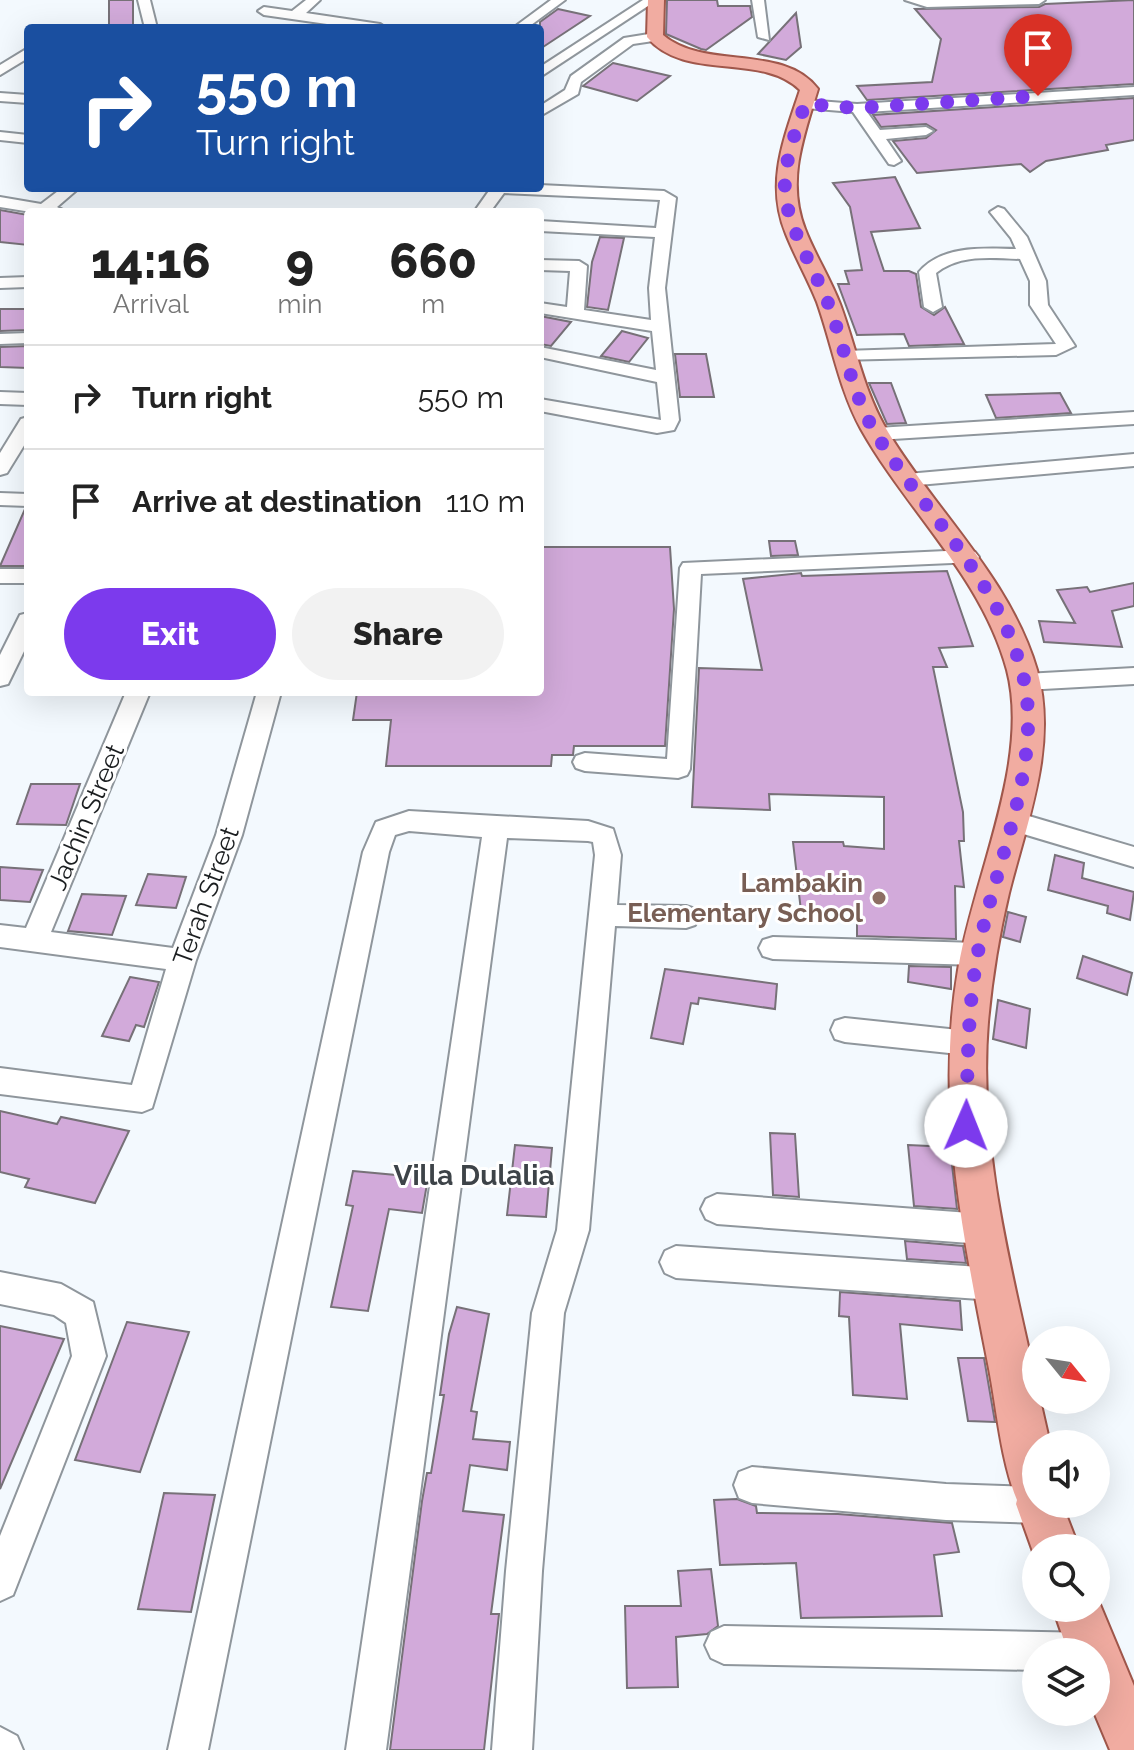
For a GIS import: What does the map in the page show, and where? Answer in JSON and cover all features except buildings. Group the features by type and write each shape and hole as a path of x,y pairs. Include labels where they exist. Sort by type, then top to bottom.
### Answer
{"main road":[{"path":"654,0 655,37 662,46 796,76 809,89 788,159 785,192 796,228 828,302 858,401 907,480 968,557 1006,624 1025,682 1024,760 1020,796 978,954 968,1043 966,1126 983,1229 1024,1430"},
{"path":"1110,1691 1134,1745"}],"street":[{"path":"144,0 150,24"},
{"path":"295,15 314,0"},
{"path":"525,24 559,0"},
{"path":"544,70 654,0"},
{"path":"758,0 764,37"},
{"path":"911,0 927,3 1039,0"},
{"path":"264,11 354,24"},
{"path":"544,109 573,91 571,87 576,79 629,41 655,37"},
{"path":"0,71 24,55"},
{"path":"805,104 857,108 1134,91"},
{"path":"0,97 24,99"},
{"path":"857,108 894,161"},
{"path":"876,135 926,131"},
{"path":"0,136 24,139"},
{"path":"54,208 68,192"},
{"path":"544,192 668,198 657,288 670,420 667,426 657,427 600,419 544,406"},
{"path":"0,202 39,208"},
{"path":"844,356 1056,350 1066,346 1039,305 1038,281 1019,237 998,212"},
{"path":"544,226 665,233"},
{"path":"933,307 927,272 937,263 971,254 1025,254"},
{"path":"544,265 579,266 575,313"},
{"path":"0,283 24,282"},
{"path":"544,309 661,327"},
{"path":"0,339 24,338"},
{"path":"544,353 666,378"},
{"path":"0,398 24,399"},
{"path":"877,434 1134,418"},
{"path":"0,469 24,430"},
{"path":"907,480 1134,460"},
{"path":"0,499 24,500"},
{"path":"585,762 678,769 691,568 968,557"},
{"path":"0,576 24,576"},
{"path":"0,678 24,628"},
{"path":"1025,682 1130,680"},
{"name":"Jachin Street","path":"34,941 136,696"},
{"name":"Terah Street","path":"0,1081 142,1099 182,960 229,835 268,696"},
{"path":"188,1750 376,852 385,829 409,821 588,831 604,836 608,855 573,1230 548,1313 524,1571 512,1750"},
{"path":"1012,821 1134,857"},
{"path":"366,1750 496,828"},
{"path":"603,915 686,917"},
{"path":"0,936 182,960"},
{"path":"773,948 978,954"},
{"path":"845,1030 968,1043"},
{"path":"717,1209 983,1229"},
{"path":"676,1262 994,1284"},
{"path":"0,1288 61,1300 81,1314 89,1356 0,1582"},
{"path":"752,1485 946,1502 1022,1504"},
{"path":"724,1645 1022,1651"}],"place":[{"name":"Lambakin Elementary School","path":"879,898"}],"district":[{"name":"Villa Dulalia","path":"474,1175"}],"route":[{"path":"966,1126 968,1043 978,954 991,892 1020,796 1026,725 1025,682 1006,624 968,557 907,480 858,401 828,302 796,228 785,192 788,159 805,104 857,108 1038,96"}]}
